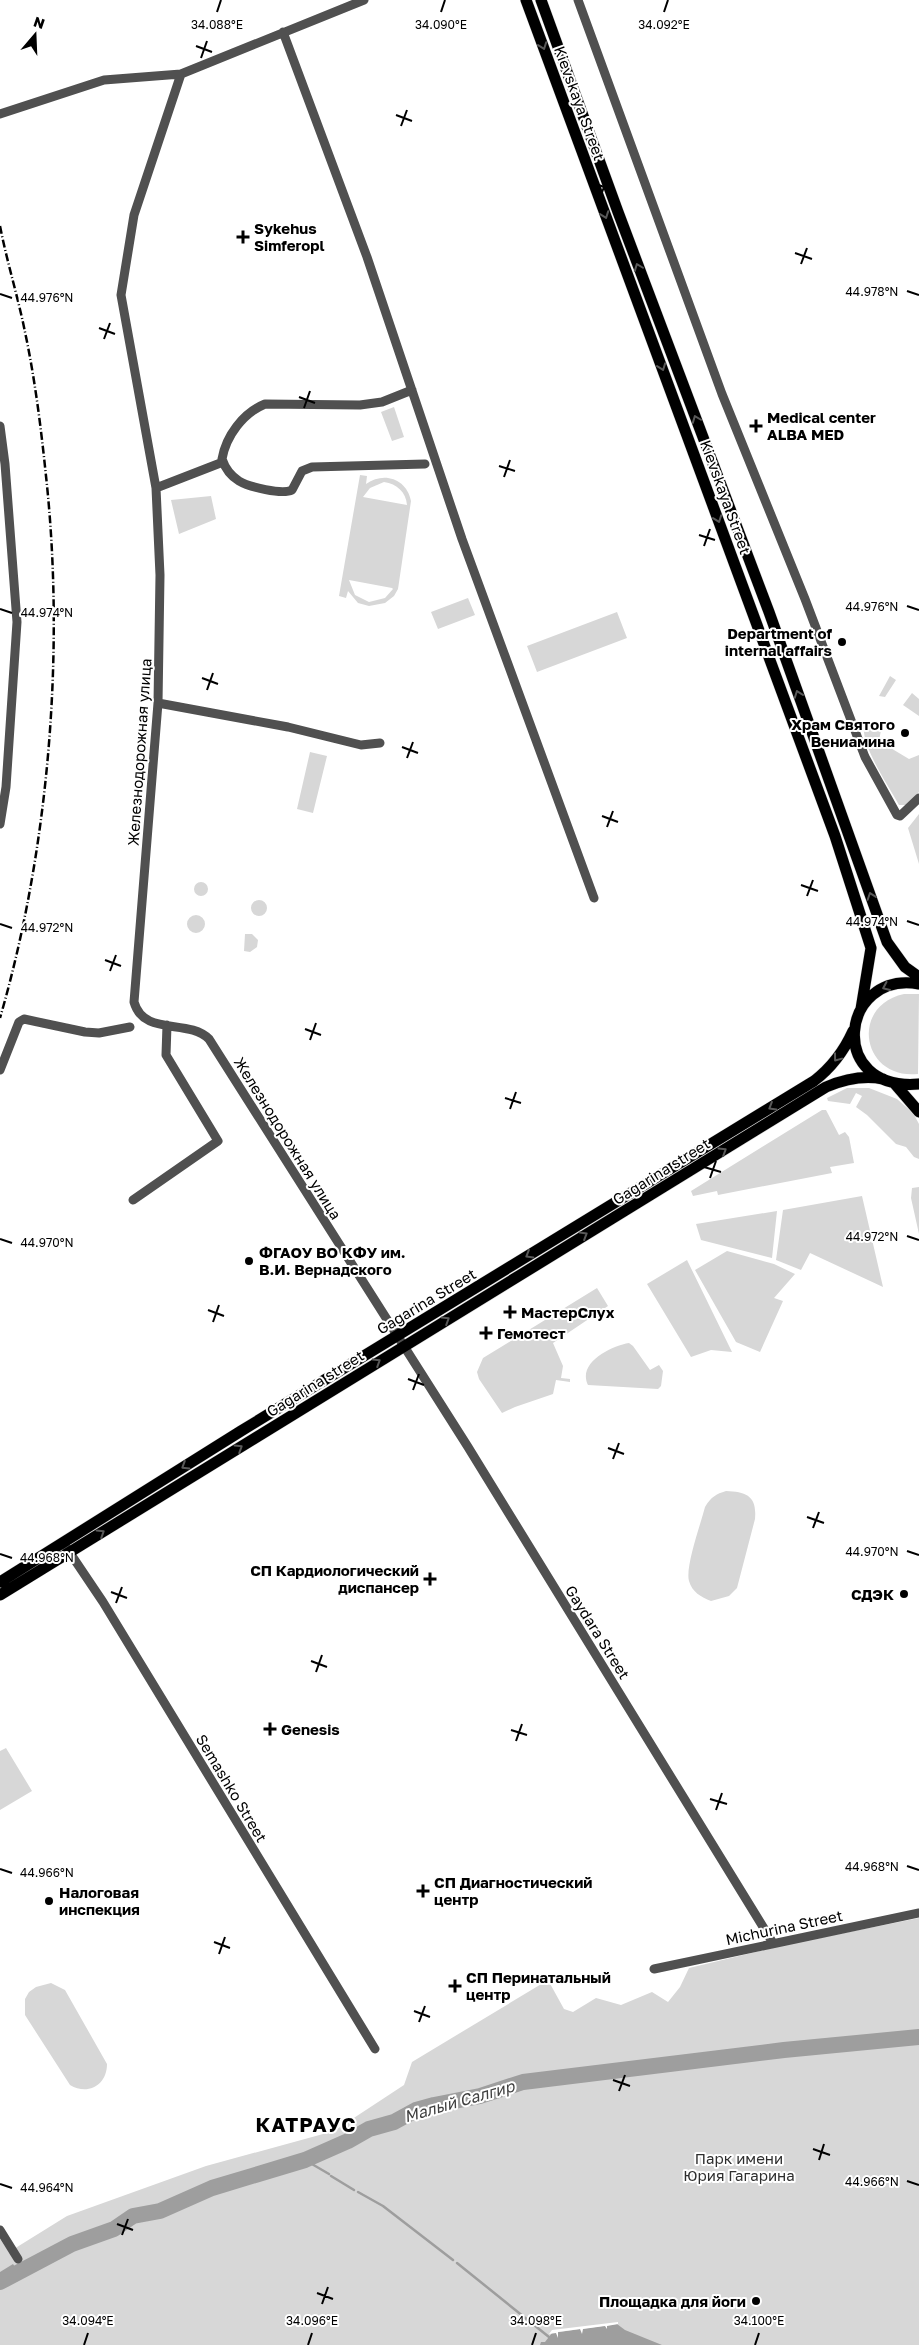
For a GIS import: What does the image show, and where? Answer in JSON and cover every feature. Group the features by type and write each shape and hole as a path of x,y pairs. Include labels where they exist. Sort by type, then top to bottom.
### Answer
{"main road":[{"name":"Kievskaya Street","path":"526,0 835,836 871,948 861,1009"},
{"name":"Kievskaya Street","path":"541,0 618,212 775,630 887,942 900,962 919,977"},
{"path":"861,1009 871,996 888,986 907,982 919,984"},
{"name":"Gagarina Street","path":"401,1341 814,1082 826,1072 846,1046 861,1009"},
{"path":"853,1031 855,1050 859,1059 872,1074 889,1081 919,1112"},
{"name":"Gagarina Street","path":"0,1582 66,1548 241,1431 401,1341 826,1087 849,1079 871,1077 919,1084"},
{"path":"0,1595 66,1548"}],"street":[{"path":"0,114 104,80 181,74 364,0"},
{"path":"578,0 722,394 805,599 865,757 897,815 900,816 919,798"},
{"path":"283,32 367,257 511,674 594,898"},
{"name":"Железнодорожная улица","path":"181,74 134,216 121,294 156,488 160,575 158,703 134,1002 140,1015 146,1020 198,1031 210,1039 401,1341"},
{"path":"412,390 382,402 360,405 265,404 252,409 242,418 224,452 223,462 233,476 241,482 282,493 292,490 302,471 312,467 425,464"},
{"path":"0,426 17,622 6,787 0,824"},
{"path":"156,488 223,462"},
{"path":"158,703 288,727 361,744 380,743"},
{"path":"0,776 6,787"},
{"path":"0,1070 19,1022 24,1019 85,1032 99,1033 130,1027"},
{"path":"133,1200 218,1141 166,1055 168,1025"},
{"name":"Gaydara Street","path":"401,1341 774,1943"},
{"name":"Semashko Street","path":"66,1548 103,1602 375,2049"},
{"name":"Michurina Street","path":"654,1969 919,1913"},
{"path":"0,2230 18,2259"}],"green space":[{"path":"394,407 404,437 392,441 381,412"},
{"path":"360,475 367,476 366,484 380,478 394,479 405,487 411,501 398,589 394,596 385,603 369,606 358,603 348,591 346,598 339,596","holes":["384,482 400,489 405,496 407,505 363,497 370,488","349,580 392,588 393,589 385,598 369,602 355,595"]},
{"path":"211,496 216,519 179,534 171,500"},
{"path":"468,598 475,615 438,629 431,612"},
{"path":"617,612 627,638 537,672 527,646"},
{"path":"890,676 896,680 885,697 879,696"},
{"path":"912,693 919,699 919,716 903,705"},
{"path":"864,723 881,730 879,741 909,759 919,755 919,792 907,805 899,805 876,765 866,742"},
{"path":"310,752 327,756 313,813 297,809"},
{"path":"919,814 919,864 908,828"},
{"path":"198,882 204,882 208,889 204,896 198,896 194,892 194,886"},
{"path":"259,900 265,902 267,908 265,914 259,916 253,914 251,908 253,902"},
{"path":"196,915 202,918 205,924 202,930 196,933 190,930 187,924 190,918"},
{"path":"245,934 252,934 258,940 257,947 250,952 244,951"},
{"path":"904,994 919,994 918,1074 899,1073 884,1066 874,1054 869,1041 869,1026 875,1012 887,1001"},
{"path":"847,1088 869,1088 897,1099 913,1113 919,1124 919,1159 914,1157 906,1147 896,1144 867,1115 856,1107 862,1096 856,1093 850,1104 828,1101 827,1098"},
{"path":"822,1110 826,1110 839,1135 845,1132 849,1137 854,1163 830,1167 832,1173 718,1195 717,1191 693,1196 691,1191"},
{"path":"919,1187 919,1234 911,1198 912,1188"},
{"path":"862,1196 883,1287 810,1253 801,1270 776,1260 783,1210"},
{"path":"777,1211 772,1258 701,1240 696,1224"},
{"path":"727,1251 774,1264 795,1274 774,1298 783,1301 760,1352 736,1342 695,1270"},
{"path":"687,1260 732,1352 711,1350 691,1357 647,1284"},
{"path":"597,1288 608,1306 553,1343 563,1366 561,1378 570,1379 570,1382 556,1380 553,1394 502,1413 479,1379 477,1372 483,1358"},
{"path":"629,1343 650,1370 659,1365 663,1371 661,1386 658,1389 588,1385 586,1377 591,1363 605,1352"},
{"path":"726,1491 745,1494 749,1497 754,1505 755,1519 737,1588 729,1596 711,1601 700,1596 692,1588 688,1574 689,1566 705,1507 714,1496"},
{"path":"6,1748 32,1791 0,1810 0,1751"},
{"name":"Парк имени Юрия Гагарина","path":"919,1918 919,2345 0,2345 0,2239 9,2252 67,2216 206,2166 334,2131 404,2085 412,2062 548,1980 564,2009 573,2012 596,1998 621,2005 652,1992 668,2002 680,1987 689,1968 789,1944"},
{"path":"51,1983 65,1990 107,2064 104,2078 90,2089 77,2088 70,2085 25,2015 25,1999 29,1992 36,1987"}],"shaded area":[{"path":"13,2264 20,2275 0,2287 0,2272"},
{"path":"617,2324 625,2330 662,2345 540,2345 552,2333"}],"pier":[{"path":"618,2322 618,2324 607,2326 607,2329 605,2326 583,2329 582,2334 580,2329 558,2332 558,2338 556,2333 549,2334 552,2330"}],"waterway":[{"name":"Малый Салгир","path":"0,2282 72,2244 114,2229 133,2216 160,2211 212,2188 305,2160 348,2141 369,2129 394,2122 416,2110 434,2105 480,2096 523,2082 784,2050 919,2037"},
{"path":"305,2160 329,2174"},
{"path":"331,2176 354,2190"},
{"path":"358,2192 383,2206 453,2260"},
{"path":"457,2263 549,2337"}],"railway":[{"path":"0,226 32,368 46,476 54,611 49,749 41,818 31,887 17,953 0,1018"}],"place":[{"name":"Sykehus Simferopl","path":"243,237"},
{"name":"Medical center ALBA MED","path":"756,426"},
{"name":"Department of internal affairs","path":"842,642"},
{"name":"Храм Святого Вениамина","path":"905,733"},
{"name":"ФГАОУ ВО КФУ им. В.И. Вернадского","path":"249,1261"},
{"name":"МастерСлух","path":"510,1312"},
{"name":"Гемотест","path":"486,1333"},
{"name":"СП Кардиологический диспансер","path":"430,1579"},
{"name":"СДЭК","path":"904,1594"},
{"name":"Genesis","path":"270,1729"},
{"name":"СП Диагностический центр","path":"423,1891"},
{"name":"Налоговая инспекция","path":"49,1901"},
{"name":"СП Перинатальный центр","path":"455,1986"},
{"name":"Площадка для йоги","path":"756,2301"}],"district":[{"name":"КАТРАУС","path":"306,2124"}]}
